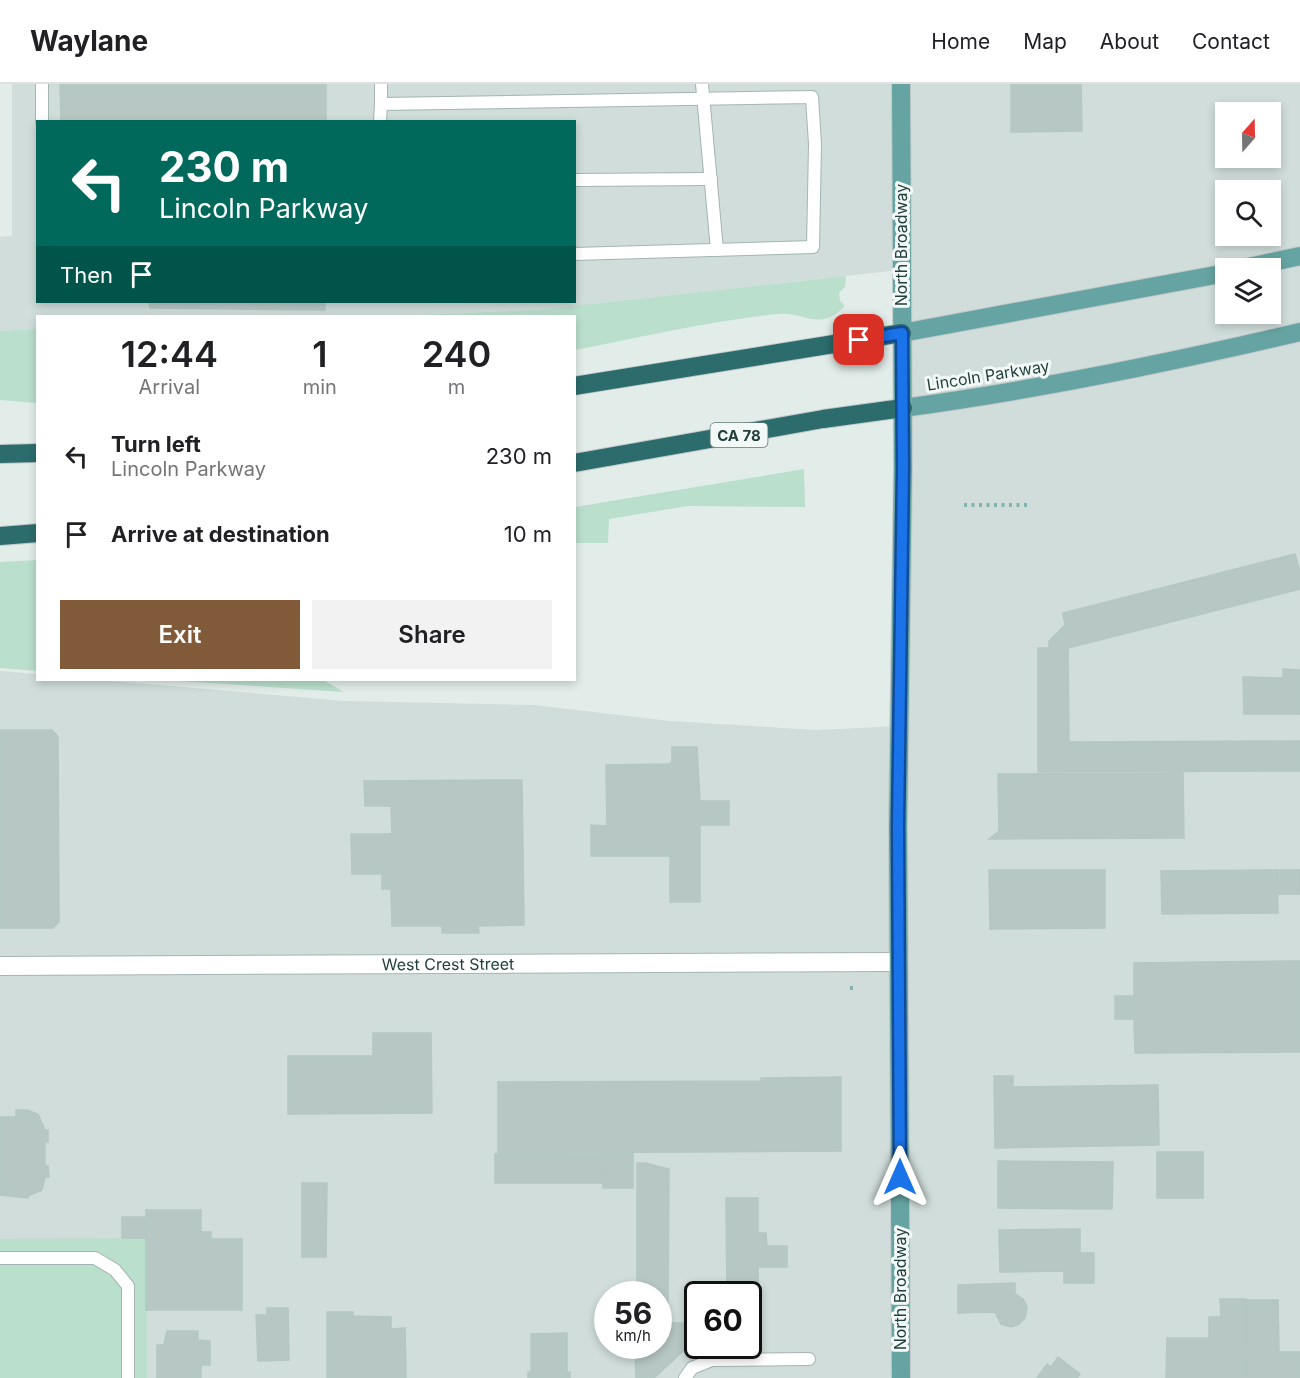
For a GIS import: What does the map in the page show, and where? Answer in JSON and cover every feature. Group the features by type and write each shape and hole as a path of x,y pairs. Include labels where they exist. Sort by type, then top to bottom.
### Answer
{"highway":[{"path":"576,386 902,333"},
{"name":"Lincoln Parkway","path":"576,463 823,419 903,408"},
{"path":"0,454 36,453"},
{"path":"0,536 36,533"}],"main road":[{"name":"North Broadway","path":"901,84 903,408 898,962 901,1378"},
{"path":"1281,260 1300,256"},
{"path":"902,333 1215,275"},
{"name":"Lincoln Parkway","path":"903,408 979,398 1186,359 1300,332"}],"street":[{"name":"West Crest Street","path":"0,966 898,962"}],"lane":[{"path":"42,84 42,120"},
{"path":"380,120 381,84"},
{"path":"702,84 717,250"},
{"path":"381,104 812,97 815,144 813,247 576,254"},
{"path":"576,180 711,179"},
{"path":"0,1258 96,1258 115,1270 128,1286 128,1378"},
{"path":"685,1378 692,1368 712,1360 809,1359"}],"path":[{"path":"964,505 1029,505"}],"shaded area":[{"path":"12,84 1300,84 1300,1378 0,1378 0,671 36,674 36,681 112,681 345,701 534,705 670,721 817,730 899,726 900,270 535,310 412,315 36,315 36,329 0,331 0,237 12,236"}],"green space":[{"path":"846,276 845,287 839,293 840,301 845,306 827,318 819,320 787,314 752,317 576,350 576,315 412,315 535,310"},
{"path":"36,329 36,403 0,400 0,331"},
{"path":"804,469 805,507 688,506 609,519 608,543 576,543 576,507"},
{"path":"36,560 36,671 0,668 0,562"},
{"path":"180,681 325,681 344,692"},
{"path":"146,1238 147,1378 0,1378 0,1239"}],"building":[{"path":"60,84 326,84 326,120 61,120"},
{"path":"1011,84 1081,84 1082,131 1011,132"},
{"path":"149,303 325,303 325,310 150,308"},
{"path":"1295,554 1300,572 1300,589 1068,648 1069,742 1300,741 1300,771 1038,772 1038,648 1049,648 1049,641 1065,625 1063,613"},
{"path":"1283,669 1300,670 1300,714 1244,714 1243,677 1283,678"},
{"path":"0,730 52,730 58,737 59,922 53,928 0,928"},
{"path":"672,747 697,747 700,801 729,801 729,825 700,825 700,902 670,902 670,856 591,856 591,825 607,826 606,765 669,764 672,762"},
{"path":"1183,773 1184,838 989,839 999,831 998,774"},
{"path":"522,780 524,925 478,926 479,933 442,933 442,926 392,926 391,889 382,889 382,874 352,874 351,834 392,834 391,806 365,806 364,781"},
{"path":"989,870 1105,870 1105,928 990,929"},
{"path":"1277,870 1300,870 1300,894 1277,894"},
{"path":"1277,870 1278,913 1162,914 1161,871"},
{"path":"1300,961 1300,1052 1135,1053 1134,1019 1115,1019 1115,996 1134,996 1134,963"},
{"path":"373,1033 431,1033 432,1113 288,1114 288,1056 373,1056"},
{"path":"994,1076 1013,1076 1013,1087 1158,1085 1159,1145 995,1148"},
{"path":"841,1077 841,1151 498,1153 498,1082 761,1081 761,1078"},
{"path":"16,1110 27,1110 38,1114 45,1130 48,1130 48,1142 45,1142 45,1166 48,1166 49,1177 45,1177 42,1190 28,1198 0,1195 0,1117 16,1117"},
{"path":"602,1152 633,1152 633,1188 603,1188"},
{"path":"1157,1152 1203,1152 1203,1198 1157,1198"},
{"path":"495,1154 602,1154 602,1183 495,1183"},
{"path":"998,1161 1113,1162 1112,1209 998,1208"},
{"path":"637,1163 646,1163 669,1169 668,1281 637,1281"},
{"path":"302,1183 327,1183 326,1257 302,1257"},
{"path":"726,1198 758,1198 758,1233 766,1233 767,1246 787,1246 787,1267 758,1267 758,1281 727,1281"},
{"path":"146,1210 201,1210 201,1232 211,1232 211,1239 242,1239 242,1310 146,1310"},
{"path":"122,1217 146,1217 146,1238 122,1238"},
{"path":"1080,1229 1080,1253 1094,1253 1094,1283 1064,1283 1064,1271 1000,1272 999,1230"},
{"path":"1015,1283 1015,1294 1023,1299 1027,1307 1025,1318 1019,1324 1011,1327 1001,1324 995,1312 958,1313 958,1285"},
{"path":"1220,1299 1246,1299 1247,1378 1166,1378 1167,1338 1209,1338 1209,1317 1221,1317"},
{"path":"1246,1300 1278,1300 1279,1352 1300,1352 1300,1378 1247,1378"},
{"path":"267,1308 288,1308 289,1360 258,1361 256,1315 267,1315"},
{"path":"327,1312 353,1312 353,1316 391,1317 391,1329 405,1328 406,1378 327,1378"},
{"path":"672,1323 684,1323 684,1350 654,1378 636,1378 635,1359 672,1359"},
{"path":"167,1331 198,1331 198,1340 210,1341 210,1365 201,1365 201,1378 157,1378 157,1345 164,1345"},
{"path":"567,1333 567,1372 570,1372 570,1378 528,1378 528,1372 531,1372 531,1334"},
{"path":"1058,1357 1080,1374 1077,1378 1037,1378 1047,1364 1051,1367"}],"route":[{"path":"859,340 902,333 902,606 898,826 900,1177"}]}
